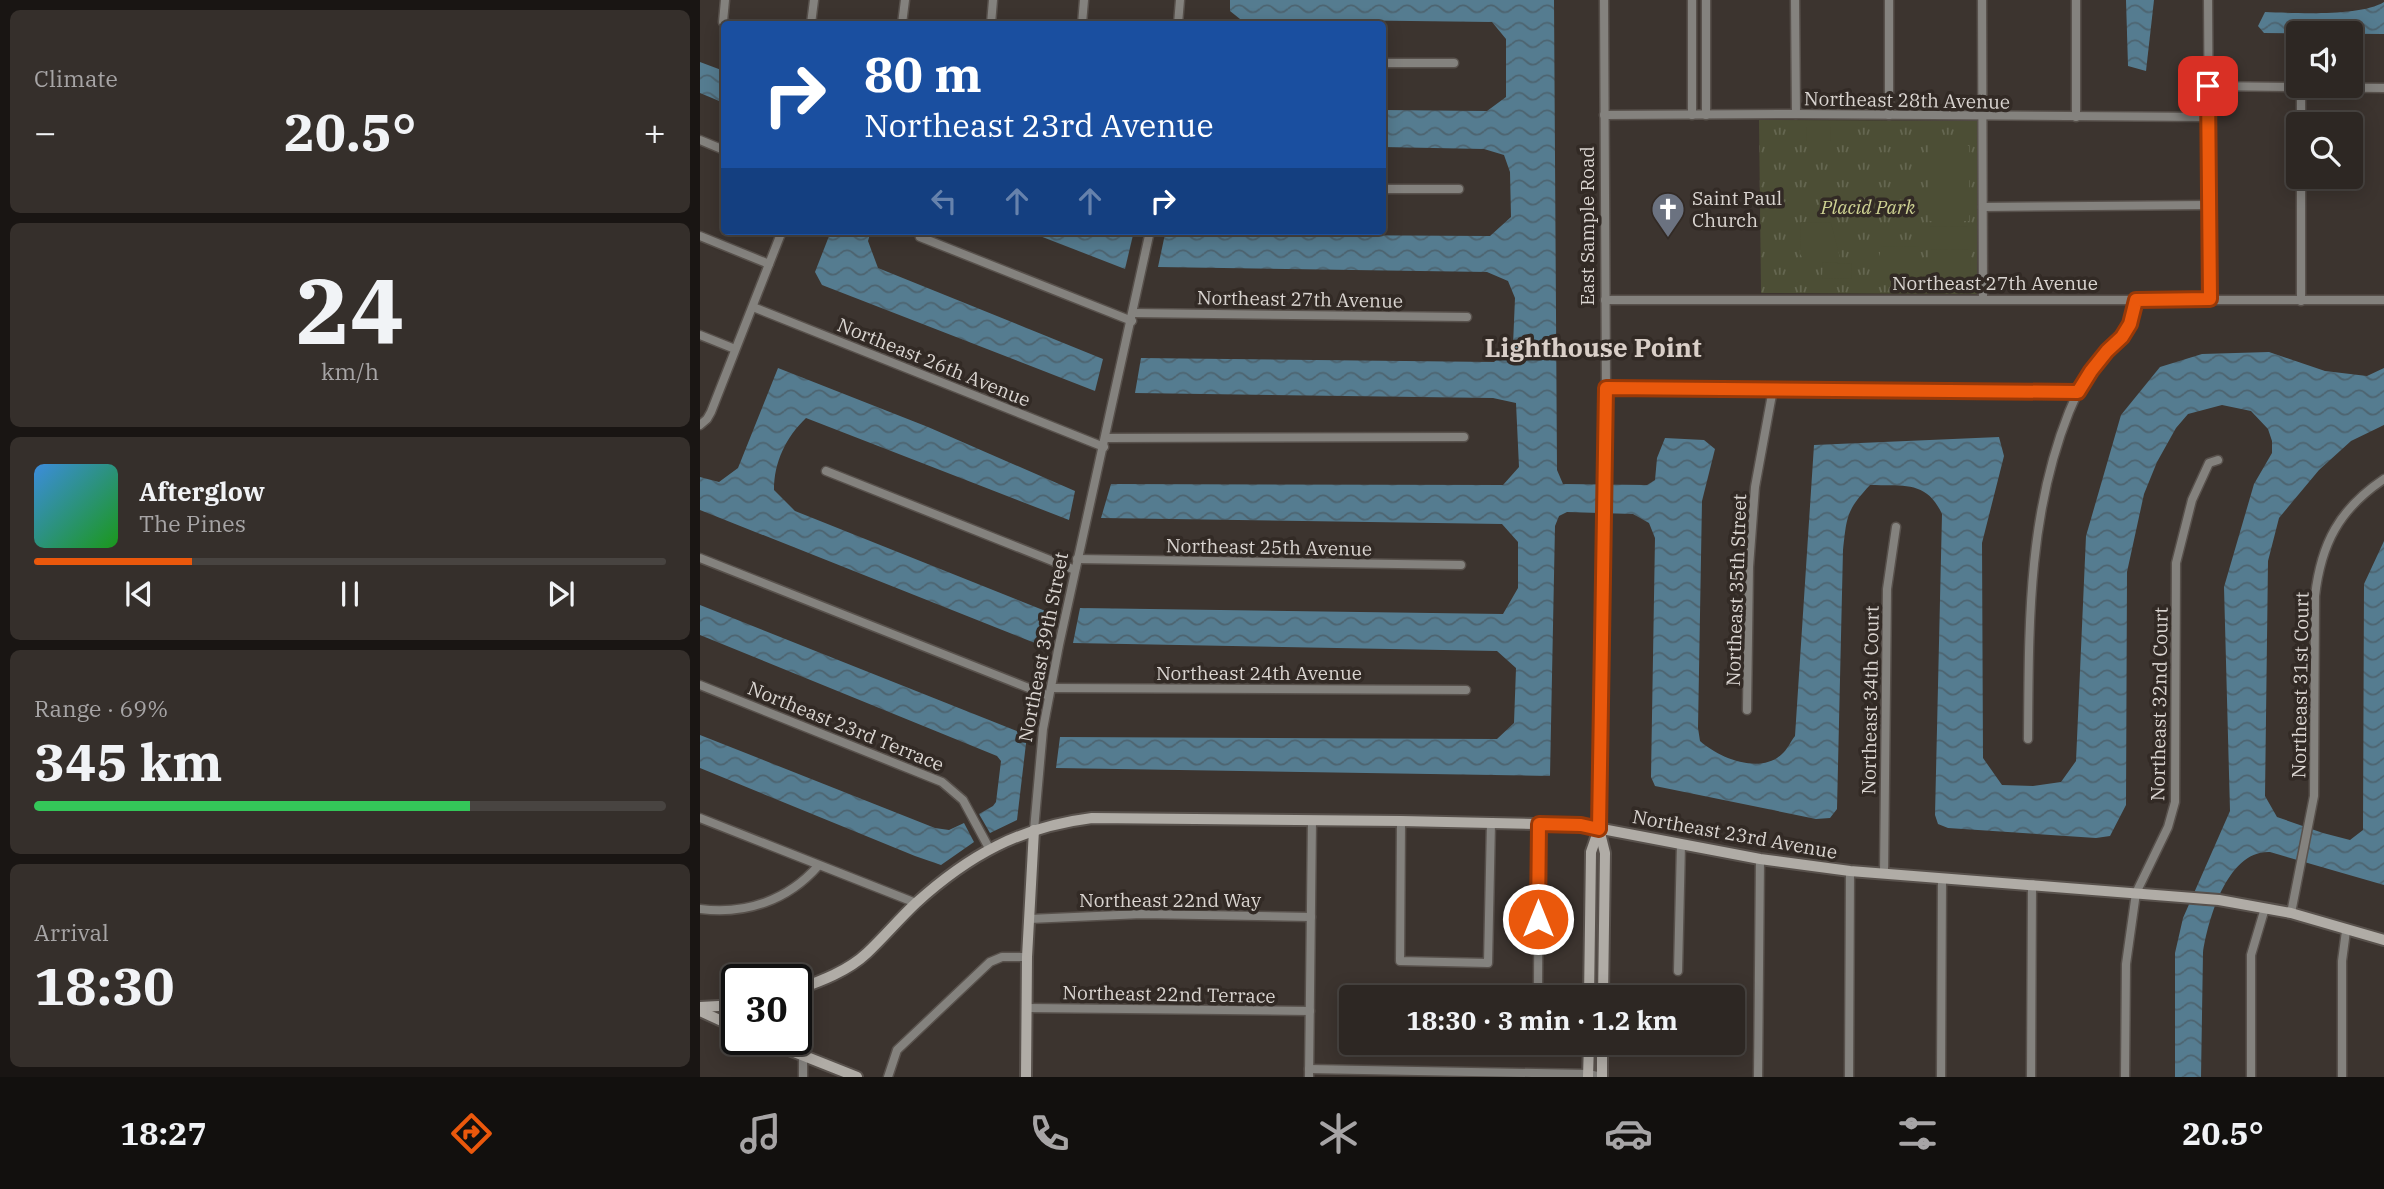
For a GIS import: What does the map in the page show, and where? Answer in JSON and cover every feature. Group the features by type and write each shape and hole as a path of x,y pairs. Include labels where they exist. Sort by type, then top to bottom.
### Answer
{"street":[{"path":"725,0 725,21"},
{"path":"811,21 814,0"},
{"path":"902,21 905,0"},
{"path":"991,21 993,0"},
{"path":"1082,21 1084,0"},
{"path":"1178,21 1180,0"},
{"name":"East Sample Road","path":"1603,985 1605,853 1599,829 1606,388 1604,0"},
{"path":"1692,0 1692,115"},
{"path":"1706,0 1706,115"},
{"path":"1794,0 1797,114"},
{"path":"1889,0 1889,115"},
{"path":"1982,0 1983,299"},
{"path":"2076,0 2076,117"},
{"path":"2208,0 2210,299"},
{"path":"1386,63 1454,64"},
{"path":"2208,86 2286,88"},
{"path":"2363,88 2384,88"},
{"name":"Northeast 28th Avenue","path":"1604,116 1797,114 2209,117"},
{"path":"700,140 721,149"},
{"path":"1386,189 1459,189"},
{"path":"2301,189 2301,300"},
{"path":"1983,207 2208,205"},
{"path":"700,425 711,412 780,235"},
{"name":"Northeast 39th Street","path":"1026,1077 1027,957 1043,729 1077,559 1115,399 1149,235"},
{"path":"700,236 769,264"},
{"name":"Northeast 27th Avenue","path":"920,237 1133,317 1466,317"},
{"name":"Northeast 27th Avenue","path":"1605,300 2384,300"},
{"path":"2028,739 2030,592 2039,519 2053,455 2078,392 2107,351 2122,337 2130,324 2136,300"},
{"name":"Northeast 26th Avenue","path":"752,307 1105,443 1464,438"},
{"path":"700,335 736,349"},
{"path":"1606,388 2078,392"},
{"name":"Northeast 35th Street","path":"1747,710 1749,567 1755,487 1773,389"},
{"name":"Northeast 32nd Court","path":"2124,1077 2126,964 2136,894 2168,827 2175,802 2176,563 2192,500 2209,463 2218,460"},
{"path":"826,471 1075,570"},
{"name":"Northeast 31st Court","path":"2291,913 2309,824 2315,769 2315,596 2319,565 2341,518 2357,500 2384,479"},
{"name":"Northeast 34th Court","path":"1884,874 1887,589 1896,527"},
{"name":"Northeast 24th Avenue","path":"700,558 1050,692 1466,690"},
{"name":"Northeast 25th Avenue","path":"1077,559 1461,565"},
{"name":"Northeast 23rd Terrace","path":"700,685 942,782 957,793 986,844"},
{"path":"700,818 916,903"},
{"name":"Northeast 23rd Avenue","path":"812,983 844,970 866,954 916,903 986,844 1060,822 1092,818 1581,825 1760,859 1850,871 2219,900 2291,913 2384,940"},
{"path":"1312,820 1309,1073 1602,1077 1602,1055"},
{"path":"1401,821 1400,961 1488,963 1491,822"},
{"path":"1538,985 1539,824"},
{"name":"East Sample Road","path":"1589,985 1591,852 1599,829"},
{"path":"1678,971 1681,844"},
{"path":"1758,1077 1760,859"},
{"path":"700,909 734,910 762,904 796,888 818,866"},
{"path":"1849,1077 1850,871"},
{"path":"1941,1077 1942,878"},
{"path":"2031,1077 2032,884"},
{"path":"2251,1077 2251,955 2265,908"},
{"path":"1590,910 1604,910"},
{"name":"Northeast 22nd Way","path":"1029,919 1116,915 1311,917"},
{"path":"2342,1077 2342,961 2346,931"},
{"path":"888,1077 897,1050 990,962 1002,957 1027,957"},
{"path":"700,1009 721,1007"},
{"name":"Northeast 22nd Terrace","path":"1027,1008 1310,1011"},
{"path":"700,1009 721,1020"},
{"path":"798,1055 857,1077"},
{"path":"1588,1075 1589,1055"},
{"path":"803,1057 803,1077"}],"green space":[{"name":"Placid Park","path":"1759,120 1977,121 1977,294 1761,293"},
{"path":"1807,127 1831,127 1830,141 1806,141"},
{"path":"1928,146 1969,146 1969,221 1928,221"},
{"path":"1801,222 1831,223 1840,258 1803,258 1800,254"},
{"path":"1928,226 1969,227 1969,244 1928,244"},
{"path":"1919,246 1919,281 1880,281 1880,247"},
{"path":"1970,249 1971,285 1929,286 1929,250"},
{"path":"1823,262 1852,264 1851,279 1822,278"}],"water":[{"path":"1230,0 1554,0 1557,470 1563,484 1647,485 1655,480 1657,458 1665,438 1704,440 1715,449 1702,501 1698,728 1700,741 1718,753 1740,762 1751,764 1773,760 1784,752 1795,736 1814,445 1999,437 2004,456 1982,543 1983,758 2002,785 2033,786 2061,782 2076,761 2086,536 2121,415 2160,367 2202,354 2269,352 2325,371 2367,376 2384,368 2384,425 2351,441 2319,470 2279,518 2268,561 2265,796 2277,817 2323,833 2350,840 2363,830 2364,584 2384,541 2384,885 2270,852 2255,854 2242,862 2222,889 2203,953 2201,1077 2175,1077 2175,953 2183,918 2230,811 2224,587 2254,484 2272,453 2268,429 2251,411 2222,405 2188,414 2176,428 2157,462 2144,494 2127,572 2126,805 2110,836 2096,838 1948,828 1938,824 1935,815 1942,514 1929,495 1921,490 1903,486 1870,485 1856,501 1847,521 1843,550 1837,809 1830,818 1816,819 1655,786 1651,777 1655,538 1649,523 1633,514 1567,512 1559,516 1555,526 1550,776 1056,768 1060,737 1497,739 1514,723 1516,668 1497,651 1073,643 1080,608 1503,614 1518,588 1518,542 1502,524 1101,518 1111,484 1503,485 1519,467 1516,403 1493,398 1135,393 1141,358 1494,362 1513,345 1515,298 1508,281 1487,272 1158,267 1165,235 1490,236 1511,217 1510,172 1504,155 1484,149 1386,147 1386,110 1487,111 1506,97 1506,39 1492,22 1240,19 1230,11"},
{"path":"2126,0 2154,0 2146,71 2128,66"},
{"path":"2384,2 2384,34 2363,34 2363,21 2286,21 2286,33 2264,33 2258,26 2265,12 2343,12 2373,7"},
{"path":"700,62 721,70 721,102 700,93"},
{"path":"829,235 870,235 868,241 878,268 1103,359 1095,391 822,285 815,272"},
{"path":"1037,235 1133,235 1125,269"},
{"path":"778,368 928,427 1075,491 1069,520 806,418 787,442 776,470 774,490 795,511 1048,612 1040,645 700,510 700,477 719,482 738,468"},
{"path":"700,605 1027,735 1017,820 990,833 979,814 996,802 1001,761 997,756 700,635"},
{"path":"700,735 935,828 949,830 964,823 974,842 941,865 915,856 700,768"}],"place":[{"name":"Saint Paul Church","path":"1668,239"}],"district":[{"name":"Lighthouse Point","path":"1593,348"}],"route":[{"path":"1538,919 1539,824 1581,825 1599,829 1606,388 2078,392 2091,371 2122,337 2130,324 2136,300 2210,299 2208,86"}]}
